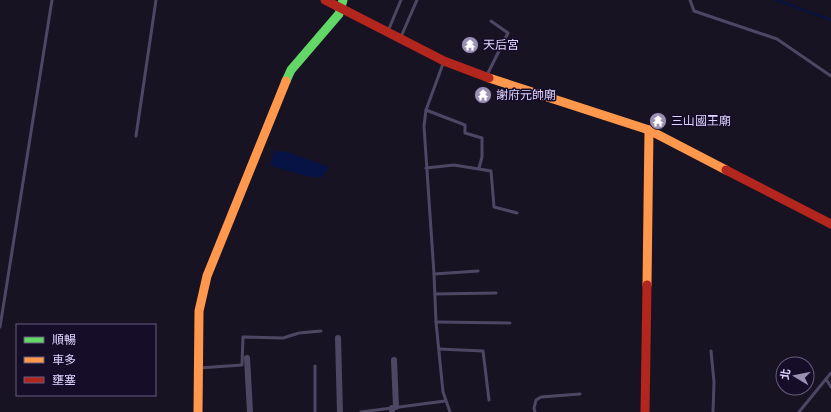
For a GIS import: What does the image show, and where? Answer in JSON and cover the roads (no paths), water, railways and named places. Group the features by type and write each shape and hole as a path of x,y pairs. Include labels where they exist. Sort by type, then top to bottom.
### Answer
{"street":[{"path":"325,0 343,4 400,40 486,77 648,130 831,224"},
{"path":"198,412 199,311 207,276 283,86 291,70 343,4"},
{"path":"646,412 648,130"},
{"path":"338,338 340,412"},
{"path":"248,358 250,412"},
{"path":"393,409 394,360"}],"lane":[{"path":"0,327 52,0"},
{"path":"136,136 156,0"},
{"path":"387,33 401,0"},
{"path":"400,40 417,0"},
{"path":"690,0 694,11 777,39 831,76"},
{"path":"486,77 508,33 491,21"},
{"path":"444,60 426,110 424,126 436,322 445,401 450,412"},
{"path":"426,110 465,125 465,133 482,138 482,157 479,168"},
{"path":"426,168 454,165 491,171 494,207 517,213"},
{"path":"434,274 478,271"},
{"path":"435,294 496,293"},
{"path":"436,322 510,323"},
{"path":"198,368 242,365 242,337 283,338 299,333 321,331"},
{"path":"439,349 483,352 489,400"},
{"path":"711,351 714,382 713,412"},
{"path":"315,366 315,412"},
{"path":"799,412 831,373"},
{"path":"826,379 831,386"},
{"path":"535,412 534,408 536,400 541,397 580,394"},
{"path":"361,412 445,401"}],"waterway":[{"path":"776,0 831,20"}],"place":[{"name":"天后宮","path":"470,45"},
{"name":"謝府元帥廟","path":"483,95"},
{"name":"三山國王廟","path":"658,121"}]}
